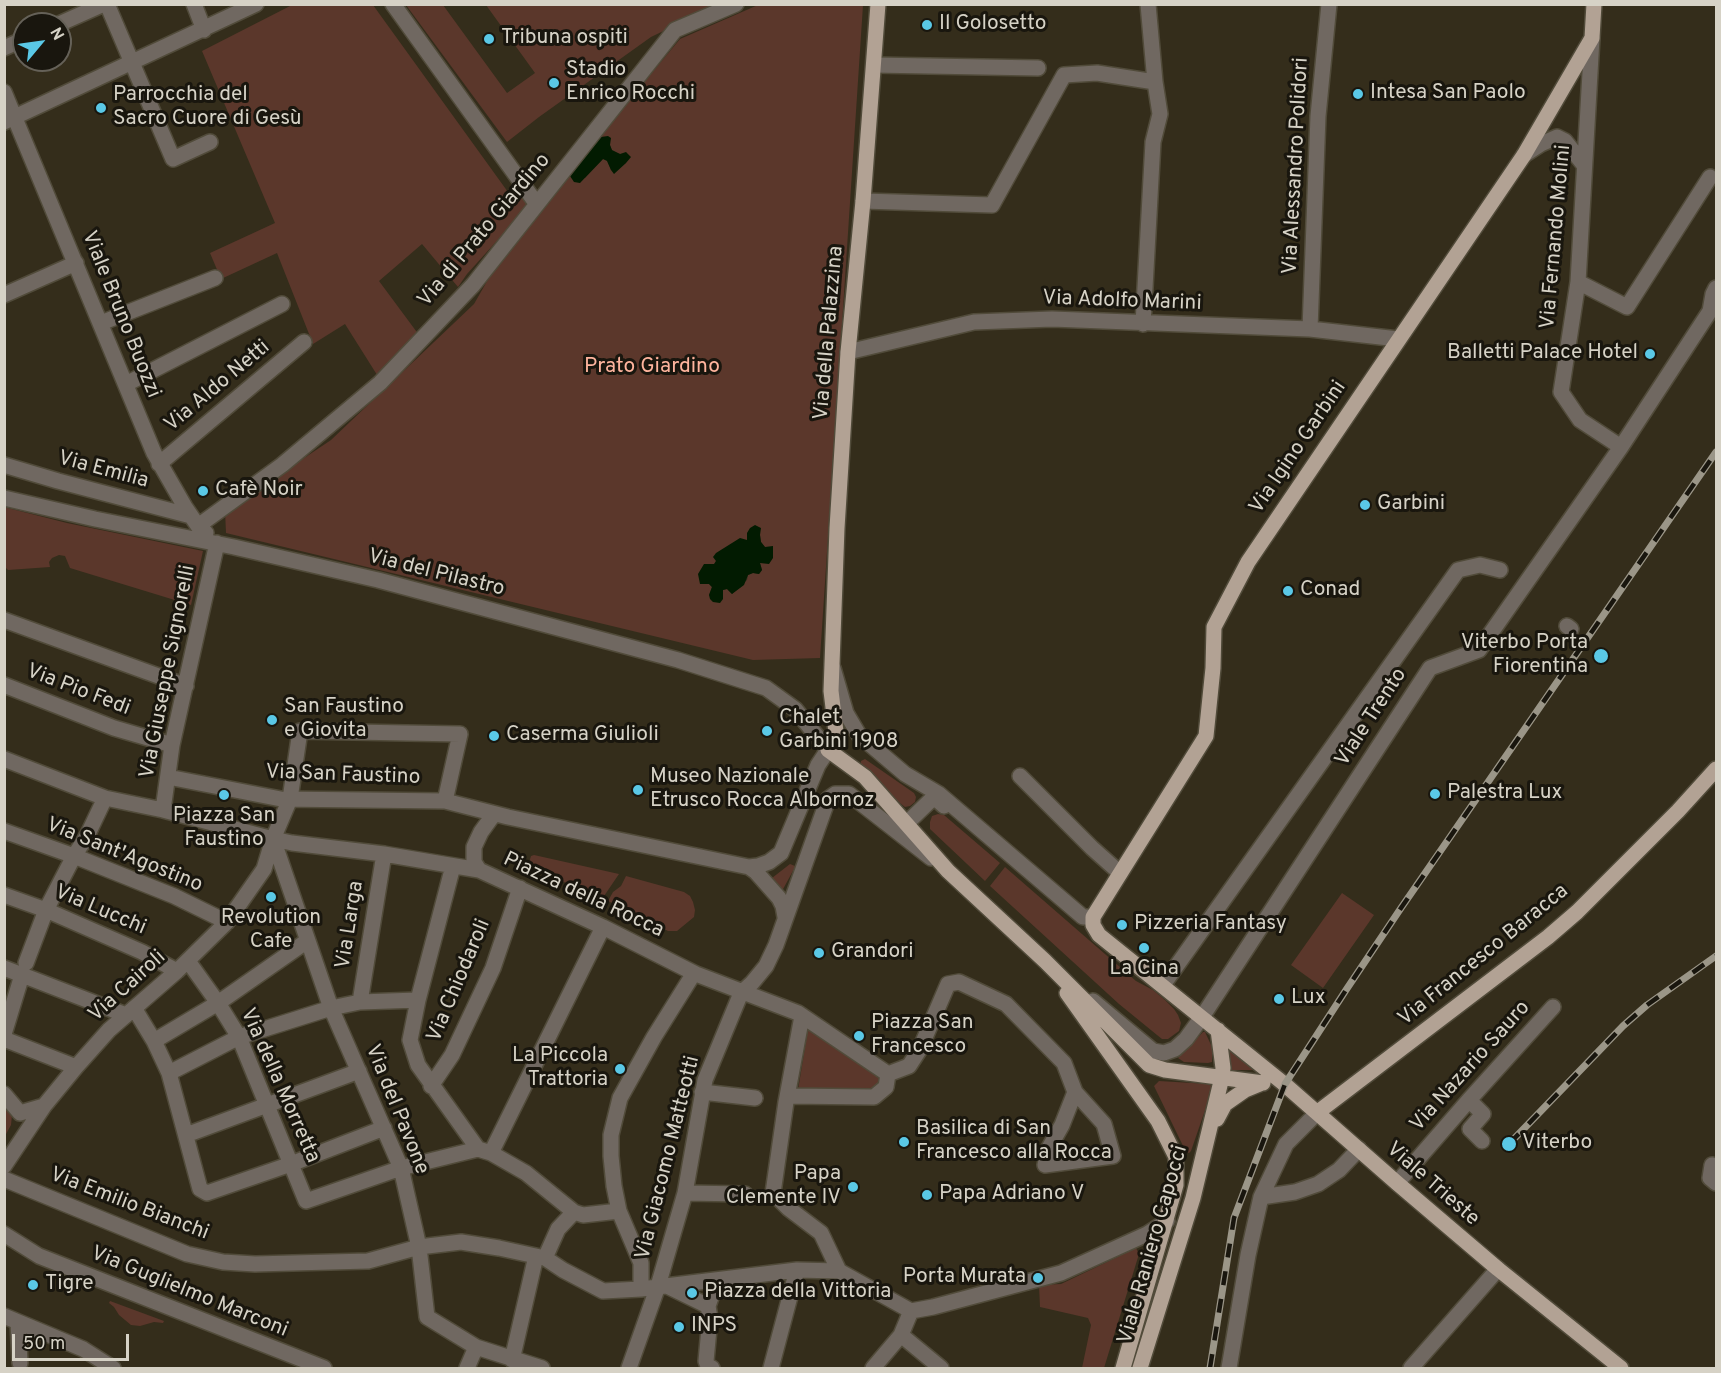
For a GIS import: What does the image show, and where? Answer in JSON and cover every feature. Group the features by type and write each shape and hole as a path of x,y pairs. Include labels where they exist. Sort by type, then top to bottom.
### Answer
{"main road":[{"name":"Via della Palazzina","path":"828,750 837,740 831,691 837,528 848,352 863,201 878,4"},
{"name":"Via Igino Garbini","path":"1093,917 1206,736 1213,668 1214,627 1248,562 1524,155 1592,38 1594,4"},
{"path":"828,750 865,777 948,871 1045,961 1149,1065 1164,1070 1263,1083"},
{"name":"Via Francesco Baracca","path":"1318,1112 1548,937 1594,895 1716,770"},
{"path":"1093,917 1093,925 1099,934"},
{"name":"Viale Trieste","path":"1099,934 1318,1112 1498,1269 1621,1368"},
{"name":"Viale Raniero Capocci","path":"1045,961 1158,1121 1176,1157 1176,1185 1167,1221 1123,1368"},
{"name":"Viale Raniero Capocci","path":"1140,1368 1193,1198 1222,1077 1218,1030"},
{"path":"1209,1133 1226,1104 1245,1090 1263,1083 1283,1083"}],"street":[{"path":"72,18 105,4 173,159 210,142"},
{"path":"194,4 204,30"},
{"path":"10,120 256,4"},
{"path":"393,4 536,203"},
{"name":"Via di Prato Giardino","path":"195,521 282,465 380,383 473,285 675,30 736,4"},
{"path":"1143,324 1153,142 1160,114 1148,4"},
{"name":"Via Alessandro Polidori","path":"1310,329 1318,116 1329,4"},
{"name":"Via Fernando Molini","path":"1592,38 1578,282 1561,392 1580,420 1621,447"},
{"path":"873,65 1038,68"},
{"path":"863,201 992,205 1064,75 1097,73 1155,82"},
{"name":"Viale Bruno Buozzi","path":"4,92 10,120 76,263 159,464 195,521 217,543"},
{"path":"1524,155 1557,137 1565,141 1584,165"},
{"path":"1578,282 1627,308 1710,177"},
{"path":"4,295 76,263"},
{"path":"101,323 215,278"},
{"name":"Viale Trento","path":"1186,1039 1430,668 1479,650 1522,597 1710,311 1716,288"},
{"path":"126,384 282,304"},
{"name":"Via Adolfo Marini","path":"848,352 974,322 1052,319 1310,329 1398,339"},
{"name":"Via Aldo Netti","path":"159,464 304,342"},
{"name":"Via Emilia","path":"4,465 195,521"},
{"name":"Via del Pilastro","path":"4,498 217,543 366,578 678,660 765,688 795,709 828,750"},
{"name":"Via Giuseppe Signorelli","path":"163,810 172,745 217,543"},
{"name":"Viale Trento","path":"1163,986 1458,570 1480,565 1500,570"},
{"path":"4,620 186,686"},
{"name":"Via della Palazzina","path":"832,665 846,713 859,735 905,774 939,794 1083,917 1093,917"},
{"name":"Via Pio Fedi","path":"4,685 114,728 172,745"},
{"path":"4,759 105,798 163,810 273,839 290,799 300,731 460,734 446,801"},
{"path":"749,867 769,862 781,853 818,765 828,750"},
{"path":"1020,776 1120,873"},
{"name":"Via San Faustino","path":"168,777 281,799 446,801"},
{"path":"741,993 766,966 776,945 828,799 835,794 849,794 948,871"},
{"path":"907,823 934,797 1076,923 1099,934"},
{"path":"4,1034 24,969 46,910 105,798"},
{"name":"Piazza della Rocca","path":"446,801 494,814 749,867"},
{"path":"479,870 474,862 474,847 494,814"},
{"name":"Via Sant'Agostino","path":"4,831 174,896 227,922"},
{"name":"Piazza della Rocca","path":"273,839 479,870 603,927 694,973 802,1016"},
{"name":"Via Cairoli","path":"4,1166 44,1106 109,1030 183,966 227,922 264,869 273,839"},
{"name":"Via del Pavone","path":"273,839 331,1008 401,1168 418,1247 427,1317 476,1347 542,1368"},
{"name":"Via Larga","path":"360,1002 384,854"},
{"path":"453,866 418,1000 410,1040 418,1065 431,1086 485,1151 526,1173 574,1212 583,1215 619,1211"},
{"path":"749,867 779,898 785,917"},
{"name":"Via Chiodaroli","path":"431,1086 452,1055 493,968 520,888"},
{"name":"Via Lucchi","path":"4,895 46,910 142,952 183,966"},
{"path":"485,1151 603,927"},
{"path":"154,1041 218,1003 307,941"},
{"path":"1045,961 1153,1051 1164,1053 1175,1049 1186,1039 1188,1024 1179,999"},
{"name":"Via della Morretta","path":"183,966 218,1003 239,1037 306,1201 401,1168"},
{"path":"4,968 24,969 130,1012 154,1041 169,1073 200,1189 207,1194 384,1128"},
{"path":"641,1289 641,1263 619,1211 614,1186 611,1135 620,1098 654,1037 694,973"},
{"path":"888,1074 909,1066 920,1049 948,984 959,982 1006,1004 1064,1063 1075,1092 1104,1124 1113,1155 1045,1165 1048,1148 1062,1125 1075,1092"},
{"name":"Via Giacomo Matteotti","path":"629,1368 662,1286 685,1192 705,1080 741,993"},
{"path":"169,1073 239,1037 331,1008 360,1002 418,1000"},
{"name":"Via Nazario Sauro","path":"1397,1183 1553,1007"},
{"path":"839,1271 820,1233 773,1193 802,1016 888,1074"},
{"path":"4,1039 76,1067"},
{"path":"186,1134 359,1071"},
{"path":"787,1100 874,1096 886,1087 888,1074"},
{"path":"702,1092 755,1098"},
{"path":"4,1094 20,1113 44,1106"},
{"path":"1469,1100 1483,1114 1470,1129 1482,1141"},
{"path":"1230,1368 1248,1255 1261,1197 1286,1144 1318,1112"},
{"path":"1261,1197 1295,1192 1318,1184 1339,1170 1359,1149"},
{"path":"401,1168 485,1151"},
{"path":"1712,1165 1710,1178 1716,1183"},
{"name":"Via Emilio Bianchi","path":"4,1179 187,1254 223,1262 255,1264 368,1261 418,1247 461,1242 540,1257 603,1291 662,1286"},
{"path":"685,1192 745,1194"},
{"path":"512,1360 540,1257 558,1229 574,1212"},
{"path":"662,1286 797,1270 839,1271 911,1311 1061,1273 1147,1234 1167,1221"},
{"name":"Via Guglielmo Marconi","path":"4,1234 39,1256 324,1368"},
{"path":"1411,1368 1498,1269"},
{"path":"771,1368 797,1270"},
{"path":"710,1367 706,1361 710,1318 708,1306 721,1280"},
{"path":"662,1286 708,1306"},
{"path":"876,1367 901,1335 911,1311"},
{"path":"11,1320 113,1368"},
{"path":"11,1320 20,1363"},
{"path":"901,1335 941,1368"},
{"path":"467,1368 476,1347"}],"green space":[{"path":"292,5 373,5 513,199 520,194 527,204 523,212 458,287 422,244 379,281 419,335 379,378 345,324 313,344 277,253 221,279 210,253 275,223 202,51"},
{"name":"Stadio Enrico Rocchi","path":"406,5 443,5 507,93 535,73 486,5 717,5 651,37 507,142"},
{"name":"Prato Giardino","path":"758,5 863,5 820,658 753,660 226,533 225,511 331,440 474,304 506,248 680,39","holes":["601,137 610,145 612,151 620,154 626,163 611,170 607,160 603,159 585,178 572,171","760,535 765,547 773,547 760,563 762,570 759,574 748,575 747,580 732,594 727,589 723,590 723,599 709,595 712,587 709,584 716,561 747,540"]},
{"path":"4,507 67,523 203,551 191,605 70,568 65,556 59,555 52,558 49,562 50,567 8,570 5,567"},
{"path":"865,759 914,793 915,802 905,807 891,796 861,764 861,761"},
{"path":"944,815 1000,863 985,881 930,829 932,816"},
{"path":"531,856 619,874 602,899 528,866"},
{"path":"790,864 795,866 782,891 772,878"},
{"path":"1005,867 1136,981 1165,1000 1178,1015 1181,1023 1179,1031 1168,1039 1162,1039 1119,1004 990,886"},
{"path":"626,876 684,892 693,902 694,917 677,931 668,931 608,901"},
{"path":"1342,893 1374,915 1323,988 1291,965"},
{"path":"808,1029 879,1078 880,1084 871,1090 798,1090"},
{"path":"1203,1032 1212,1047 1212,1062 1184,1062 1178,1058"},
{"path":"1228,1046 1255,1070 1230,1070"},
{"path":"1159,1081 1209,1084 1213,1087 1189,1153 1186,1152 1154,1086"},
{"path":"5,1102 12,1115 11,1125 5,1136"},
{"path":"1136,1248 1139,1254 1104,1368 1082,1368 1091,1325 1088,1318 1040,1307 1039,1285 1061,1284"},
{"path":"110,1301 164,1321 140,1326 131,1325 119,1315 109,1303"}],"shaded area":[{"path":"601,137 611,138 612,150 620,154 626,152 631,157 614,174 607,161 603,159 580,183 574,182 570,176 572,171"},
{"path":"755,525 761,528 761,542 765,547 773,546 773,558 769,564 760,563 762,570 759,574 748,575 744,585 732,594 727,589 723,590 723,599 720,603 713,602 709,595 712,587 709,584 700,584 698,574 704,564 714,564 716,561 713,557 716,553 740,538 747,540 747,533"}],"railway":[{"path":"1210,1368 1234,1218 1285,1084 1401,908 1716,452"},
{"path":"1509,1144 1623,1026 1647,1005 1716,956"}],"place":[{"name":"Il Golosetto","path":"927,25"},
{"name":"Tribuna ospiti","path":"489,39"},
{"name":"Stadio Enrico Rocchi","path":"554,83"},
{"name":"Intesa San Paolo","path":"1358,94"},
{"name":"Parrocchia del Sacro Cuore di Gesù","path":"101,108"},
{"name":"Balletti Palace Hotel","path":"1650,354"},
{"name":"Cafè Noir","path":"203,491"},
{"name":"Garbini","path":"1365,505"},
{"name":"Conad","path":"1288,591"},
{"name":"Viterbo Porta Fiorentina","path":"1601,656"},
{"name":"San Faustino e Giovita","path":"272,720"},
{"name":"Chalet Garbini 1908","path":"767,731"},
{"name":"Caserma Giulioli","path":"494,736"},
{"name":"Museo Nazionale Etrusco Rocca Albornoz","path":"638,790"},
{"name":"Palestra Lux","path":"1435,794"},
{"name":"Piazza San Faustino","path":"224,795"},
{"name":"Revolution Cafe","path":"271,897"},
{"name":"Pizzeria Fantasy","path":"1122,925"},
{"name":"La Cina","path":"1144,948"},
{"name":"Grandori","path":"819,953"},
{"name":"Lux","path":"1279,999"},
{"name":"Piazza San Francesco","path":"859,1036"},
{"name":"La Piccola Trattoria","path":"620,1069"},
{"name":"Basilica di San Francesco alla Rocca","path":"904,1142"},
{"name":"Viterbo","path":"1509,1144"},
{"name":"Papa Clemente IV","path":"853,1187"},
{"name":"Papa Adriano V","path":"927,1195"},
{"name":"Porta Murata","path":"1038,1278"},
{"name":"Tigre","path":"33,1285"},
{"name":"Piazza della Vittoria","path":"692,1293"},
{"name":"INPS","path":"679,1327"}]}
